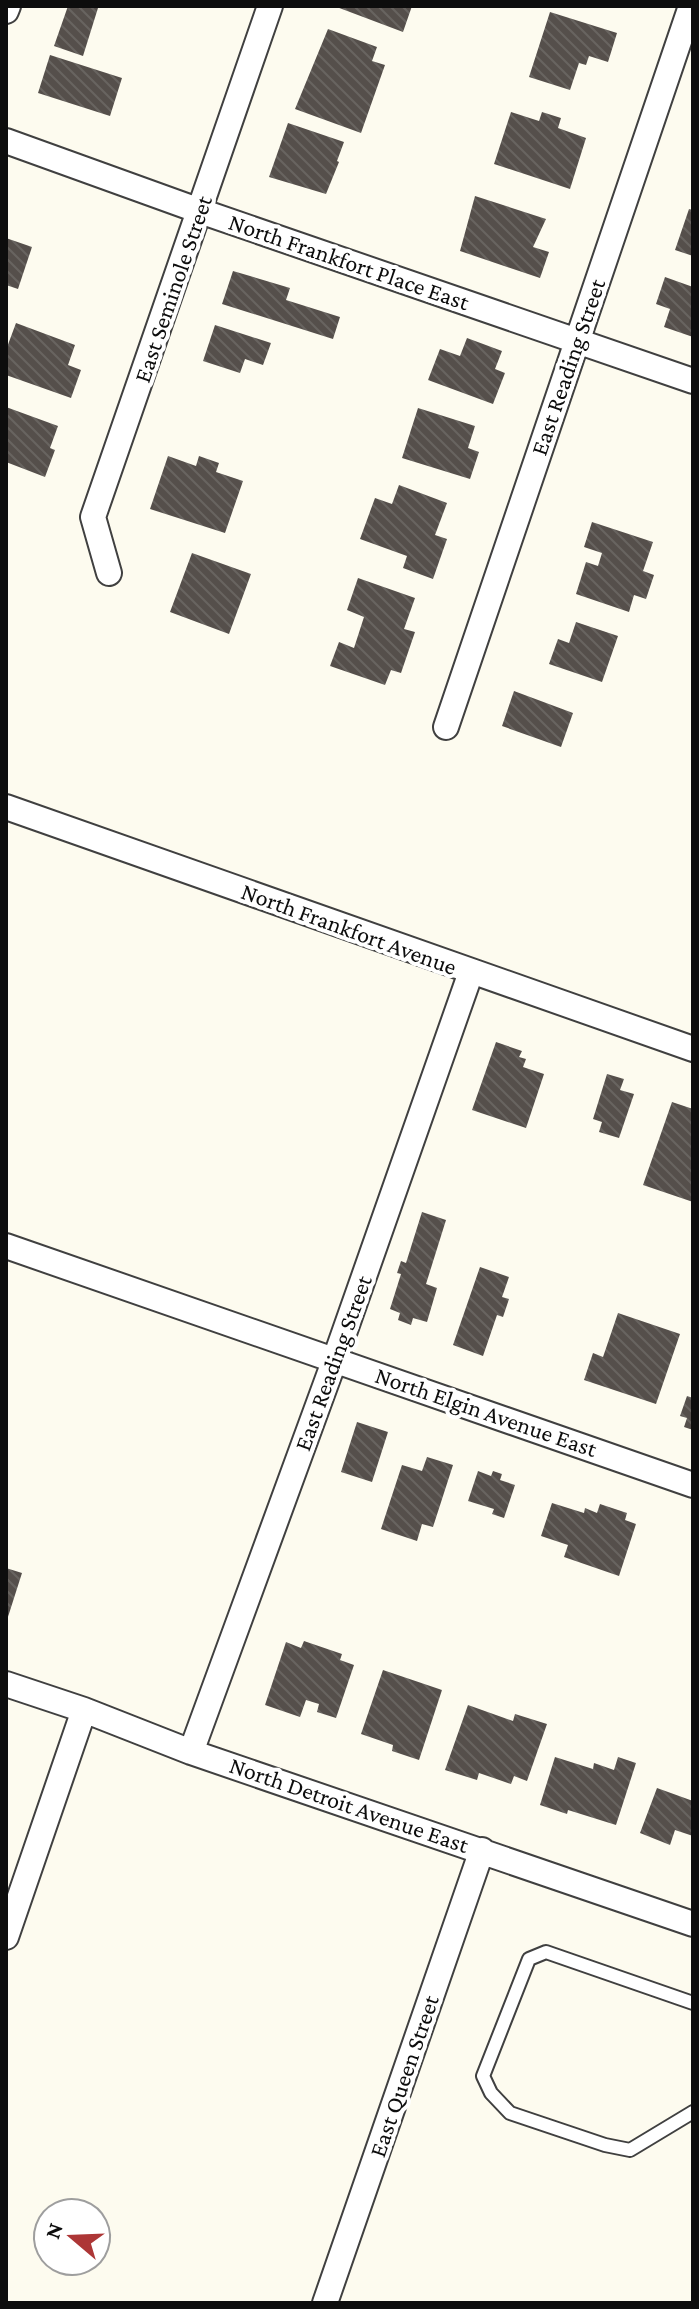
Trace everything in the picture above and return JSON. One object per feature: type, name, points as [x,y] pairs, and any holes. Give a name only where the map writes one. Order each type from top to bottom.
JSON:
[{"type":"street","name":"East Seminole Street","points":[[109,573],[93,517],[270,6]]},
{"type":"street","name":"East Reading Street","points":[[446,727],[691,6]]},
{"type":"street","name":"North Frankfort Place East","points":[[6,141],[693,381]]},
{"type":"street","name":"North Frankfort Avenue","points":[[6,807],[693,1049]]},
{"type":"street","name":"East Reading Street","points":[[191,1752],[335,1359],[471,972]]},
{"type":"street","name":"North Elgin Avenue East","points":[[6,1246],[693,1485]]},
{"type":"street","name":"North Detroit Avenue East","points":[[6,1684],[84,1710],[191,1752],[693,1924]]},
{"type":"street","points":[[6,1937],[11,1906],[84,1710]]},
{"type":"street","name":"East Queen Street","points":[[325,2303],[482,1850]]},
{"type":"lane","points":[[693,2003],[546,1952],[529,1959],[483,2076],[491,2093],[510,2113],[605,2145],[630,2150],[693,2112]]},
{"type":"building","points":[[68,6],[98,8],[83,56],[54,46]]},
{"type":"building","points":[[334,6],[412,6],[403,32]]},
{"type":"building","points":[[550,12],[617,33],[608,62],[589,56],[586,65],[579,63],[570,90],[529,77]]},
{"type":"building","points":[[328,29],[377,47],[372,61],[385,65],[361,133],[295,109]]},
{"type":"building","points":[[50,55],[122,78],[110,116],[38,93]]},
{"type":"building","points":[[511,112],[539,121],[542,112],[561,118],[558,128],[586,138],[570,189],[494,164]]},
{"type":"building","points":[[288,123],[344,142],[326,194],[269,177]]},
{"type":"building","points":[[475,196],[546,219],[533,247],[549,252],[540,278],[460,251]]},
{"type":"building","points":[[689,209],[693,210],[693,256],[675,250]]},
{"type":"building","points":[[6,238],[32,247],[18,289],[6,285]]},
{"type":"building","points":[[233,271],[290,288],[286,300],[340,317],[333,339],[222,304]]},
{"type":"building","points":[[665,277],[693,287],[693,337],[664,327],[670,309],[656,304]]},
{"type":"building","points":[[16,323],[75,345],[68,365],[81,370],[71,398],[6,375],[6,350]]},
{"type":"building","points":[[215,325],[271,343],[263,365],[245,359],[240,373],[203,361]]},
{"type":"building","points":[[467,338],[502,351],[495,369],[505,373],[493,404],[428,380],[440,349],[460,356]]},
{"type":"building","points":[[6,407],[58,426],[50,448],[55,450],[45,477],[6,462]]},
{"type":"building","points":[[418,408],[475,426],[468,448],[479,452],[470,479],[402,458]]},
{"type":"building","points":[[168,456],[196,466],[199,456],[219,463],[216,472],[243,481],[225,533],[150,509]]},
{"type":"building","points":[[399,485],[447,503],[435,535],[447,539],[433,579],[403,568],[407,556],[360,539],[375,498],[392,504]]},
{"type":"building","points":[[592,522],[653,542],[643,571],[654,575],[646,599],[634,595],[629,612],[576,594],[586,562],[598,566],[602,553],[584,547]]},
{"type":"building","points":[[192,553],[251,574],[229,634],[170,612]]},
{"type":"building","points":[[358,578],[415,598],[404,629],[415,632],[401,673],[391,670],[385,685],[330,666],[339,642],[354,648],[364,617],[347,610]]},
{"type":"building","points":[[576,622],[618,636],[602,682],[549,664],[558,639],[569,643]]},
{"type":"building","points":[[514,691],[573,713],[561,747],[502,726]]},
{"type":"building","points":[[496,1042],[522,1051],[519,1057],[526,1059],[523,1067],[544,1074],[526,1128],[472,1110]]},
{"type":"building","points":[[607,1074],[624,1079],[620,1090],[634,1094],[619,1138],[599,1132],[602,1122],[593,1119]]},
{"type":"building","points":[[672,1102],[693,1109],[693,1202],[643,1185]]},
{"type":"building","points":[[422,1212],[446,1220],[426,1284],[437,1288],[427,1322],[413,1318],[411,1325],[398,1320],[400,1313],[390,1309],[401,1274],[397,1273],[401,1261],[406,1263]]},
{"type":"building","points":[[480,1267],[509,1277],[502,1297],[509,1299],[503,1317],[497,1315],[483,1356],[453,1345]]},
{"type":"building","points":[[618,1313],[680,1334],[656,1404],[584,1380],[593,1353],[603,1357]]},
{"type":"building","points":[[687,1396],[693,1398],[693,1430],[684,1427],[687,1418],[680,1416]]},
{"type":"building","points":[[357,1422],[388,1432],[372,1482],[341,1472]]},
{"type":"building","points":[[427,1457],[453,1465],[433,1527],[422,1524],[417,1541],[381,1529],[402,1465],[422,1471]]},
{"type":"building","points":[[478,1471],[491,1476],[493,1471],[502,1474],[500,1480],[515,1485],[504,1518],[492,1514],[494,1509],[468,1501]]},
{"type":"building","points":[[552,1503],[584,1513],[585,1508],[597,1513],[600,1504],[627,1513],[625,1520],[636,1524],[619,1576],[564,1557],[568,1545],[541,1536]]},
{"type":"building","points":[[6,1568],[22,1573],[7,1620],[6,1620]]},
{"type":"building","points":[[304,1641],[342,1654],[340,1660],[354,1665],[336,1718],[317,1712],[319,1704],[306,1700],[300,1717],[265,1705],[286,1642],[301,1648]]},
{"type":"building","points":[[383,1670],[442,1690],[419,1760],[392,1751],[393,1745],[361,1734]]},
{"type":"building","points":[[468,1705],[513,1721],[515,1714],[547,1724],[527,1781],[514,1776],[511,1784],[479,1773],[477,1780],[445,1770]]},
{"type":"building","points":[[555,1757],[593,1769],[594,1763],[614,1770],[618,1757],[636,1763],[616,1825],[540,1805]]},
{"type":"building","points":[[657,1788],[693,1801],[693,1836],[675,1830],[670,1845],[640,1833]]}]
